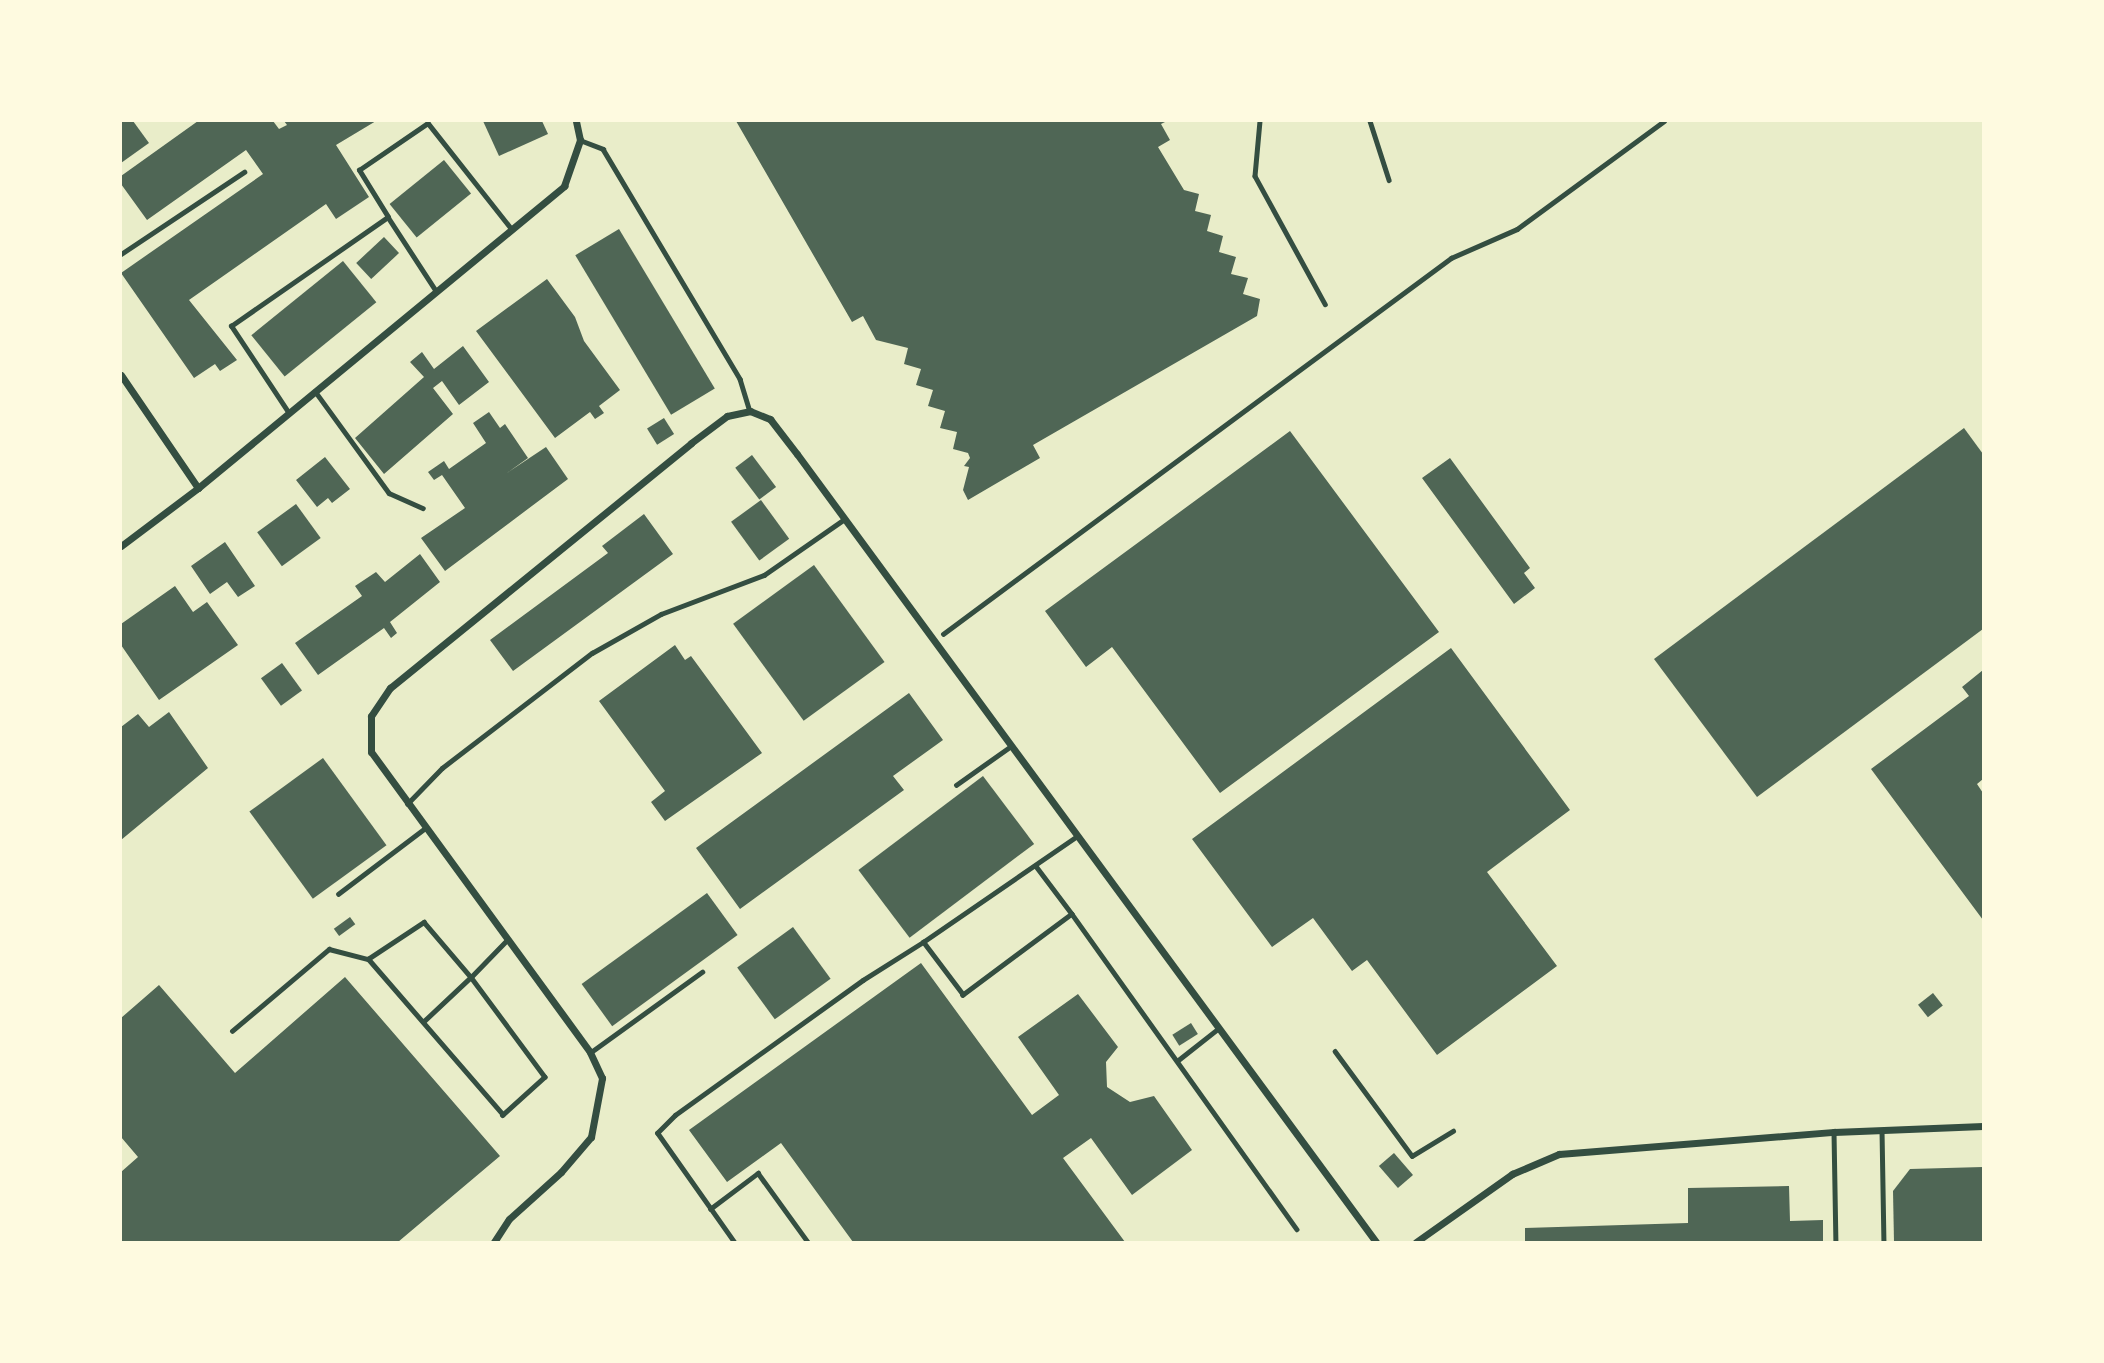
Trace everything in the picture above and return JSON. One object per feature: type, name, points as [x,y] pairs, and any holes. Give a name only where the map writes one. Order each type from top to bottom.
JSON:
[{"type":"street","points":[[121,546],[198,488],[435,289],[564,186],[580,140],[576,121]]},
{"type":"street","points":[[121,374],[198,488]]},
{"type":"street","points":[[494,1242],[509,1219],[561,1172],[591,1137],[602,1090],[590,1052],[424,829],[371,752],[369,725],[377,703],[390,688],[691,443],[727,416],[750,411],[770,419],[1376,1242]]},
{"type":"street","points":[[1416,1242],[1512,1174],[1559,1154],[1834,1132],[1983,1126]]},
{"type":"lane","points":[[1260,121],[1255,176],[1325,304]]},
{"type":"lane","points":[[1370,121],[1389,180]]},
{"type":"lane","points":[[435,289],[359,170],[428,123],[511,228]]},
{"type":"lane","points":[[580,140],[603,149],[740,379],[750,411]]},
{"type":"lane","points":[[121,254],[244,172]]},
{"type":"lane","points":[[288,412],[231,326],[388,217]]},
{"type":"lane","points":[[314,390],[389,493],[423,508]]},
{"type":"lane","points":[[407,805],[442,768],[592,653],[660,614],[764,575],[844,520]]},
{"type":"lane","points":[[956,785],[1011,746]]},
{"type":"lane","points":[[338,894],[424,829]]},
{"type":"lane","points":[[734,1242],[657,1133],[852,988],[923,943],[1077,836]]},
{"type":"lane","points":[[1036,866],[1297,1229]]},
{"type":"lane","points":[[923,943],[963,995],[1072,914]]},
{"type":"lane","points":[[232,1031],[329,949],[368,959],[503,1115],[545,1077],[471,977],[424,922],[368,959]]},
{"type":"lane","points":[[423,1022],[506,941]]},
{"type":"lane","points":[[590,1052],[702,972]]},
{"type":"lane","points":[[1177,1061],[1219,1028]]},
{"type":"lane","points":[[1335,1051],[1412,1156],[1453,1131]]},
{"type":"lane","points":[[1882,1129],[1884,1242]]},
{"type":"lane","points":[[1834,1132],[1836,1242]]},
{"type":"lane","points":[[710,1209],[758,1173],[808,1242]]},
{"type":"path","points":[[934,641],[1451,258],[1517,229],[1664,121]]},
{"type":"building","points":[[121,121],[133,121],[149,143],[121,163]]},
{"type":"building","points":[[198,121],[273,121],[279,129],[287,125],[284,121],[376,121],[336,145],[369,197],[336,219],[326,204],[189,300],[237,360],[220,371],[215,364],[194,378],[121,273],[263,174],[246,150],[147,220],[121,184],[121,176]]},
{"type":"building","points":[[483,121],[542,121],[548,134],[499,156]]},
{"type":"building","points":[[736,121],[1167,121],[1161,124],[1170,140],[1158,147],[1184,190],[1199,194],[1195,211],[1211,215],[1207,231],[1223,236],[1219,252],[1236,257],[1231,274],[1248,278],[1243,294],[1260,299],[1257,316],[1033,445],[1040,458],[968,500],[963,490],[969,467],[964,466],[970,458],[968,453],[953,449],[957,432],[940,428],[945,411],[928,406],[933,390],[916,385],[921,369],[904,364],[908,348],[876,340],[863,316],[852,322]]},
{"type":"building","points":[[444,160],[471,193],[417,237],[390,204]]},
{"type":"building","points":[[619,229],[715,388],[671,415],[575,255]]},
{"type":"building","points":[[384,237],[399,253],[371,279],[356,263]]},
{"type":"building","points":[[343,261],[376,302],[285,376],[251,335]]},
{"type":"building","points":[[547,279],[575,317],[584,341],[620,390],[599,406],[604,413],[595,419],[590,412],[555,438],[476,331]]},
{"type":"building","points":[[463,346],[489,382],[459,405],[442,381],[433,388],[453,414],[384,474],[355,438],[424,377],[410,362],[422,352],[434,369]]},
{"type":"building","points":[[489,412],[500,428],[505,424],[528,458],[507,473],[546,447],[568,479],[445,571],[421,538],[465,508],[442,475],[434,480],[428,472],[444,461],[449,469],[486,443],[473,423]]},
{"type":"building","points":[[664,418],[674,434],[657,445],[647,429]]},
{"type":"building","points":[[1964,428],[1983,454],[1983,629],[1757,797],[1654,659]]},
{"type":"building","points":[[1290,431],[1439,632],[1220,793],[1112,647],[1086,667],[1045,611]]},
{"type":"building","points":[[752,455],[776,487],[759,500],[735,468]]},
{"type":"building","points":[[325,457],[350,489],[332,503],[328,498],[317,507],[296,480]]},
{"type":"building","points":[[1450,458],[1530,568],[1524,573],[1535,588],[1514,604],[1422,478]]},
{"type":"building","points":[[761,500],[789,539],[759,561],[731,522]]},
{"type":"building","points":[[296,504],[321,538],[282,566],[257,532]]},
{"type":"building","points":[[644,514],[673,554],[513,671],[490,640],[608,553],[602,546]]},
{"type":"building","points":[[225,542],[255,586],[238,597],[227,582],[210,594],[191,566]]},
{"type":"building","points":[[420,554],[440,582],[390,622],[397,633],[391,638],[384,628],[318,675],[295,643],[362,596],[355,586],[376,572],[385,582]]},
{"type":"building","points":[[814,565],[885,662],[804,721],[733,624]]},
{"type":"building","points":[[175,586],[193,612],[207,602],[238,645],[159,700],[121,645],[121,624]]},
{"type":"building","points":[[675,645],[685,660],[691,656],[762,753],[665,821],[651,802],[665,791],[599,701]]},
{"type":"building","points":[[1451,648],[1570,810],[1487,872],[1557,966],[1437,1055],[1367,960],[1352,971],[1313,918],[1272,947],[1192,839]]},
{"type":"building","points":[[282,663],[302,691],[281,706],[261,678]]},
{"type":"building","points":[[1983,670],[1983,779],[1977,784],[1983,793],[1983,920],[1871,769],[1969,696],[1962,687]]},
{"type":"building","points":[[909,693],[943,740],[893,776],[904,790],[740,909],[696,848]]},
{"type":"building","points":[[169,712],[208,768],[121,840],[121,727],[138,714],[149,727]]},
{"type":"building","points":[[323,758],[386,845],[313,899],[249,811]]},
{"type":"building","points":[[983,776],[1034,844],[910,938],[858,870]]},
{"type":"building","points":[[707,893],[738,935],[612,1026],[582,984]]},
{"type":"building","points":[[350,917],[355,924],[339,936],[334,929]]},
{"type":"building","points":[[793,927],[831,979],[775,1019],[737,968]]},
{"type":"building","points":[[921,963],[1032,1115],[1059,1095],[1018,1037],[1078,994],[1118,1047],[1106,1062],[1107,1087],[1130,1102],[1154,1096],[1192,1150],[1132,1195],[1091,1138],[1063,1158],[1125,1242],[853,1242],[781,1143],[727,1182],[689,1130]]},
{"type":"building","points":[[345,977],[500,1156],[398,1242],[121,1242],[121,1172],[138,1157],[121,1137],[121,1018],[159,985],[235,1073]]},
{"type":"building","points":[[1933,993],[1943,1006],[1928,1017],[1918,1005]]},
{"type":"building","points":[[1191,1023],[1198,1034],[1179,1046],[1172,1035]]},
{"type":"building","points":[[1394,1153],[1413,1175],[1398,1188],[1379,1166]]},
{"type":"building","points":[[1983,1167],[1983,1242],[1894,1242],[1893,1191],[1910,1169]]},
{"type":"building","points":[[1789,1186],[1790,1221],[1823,1220],[1823,1242],[1525,1242],[1525,1228],[1688,1223],[1688,1188]]}]
